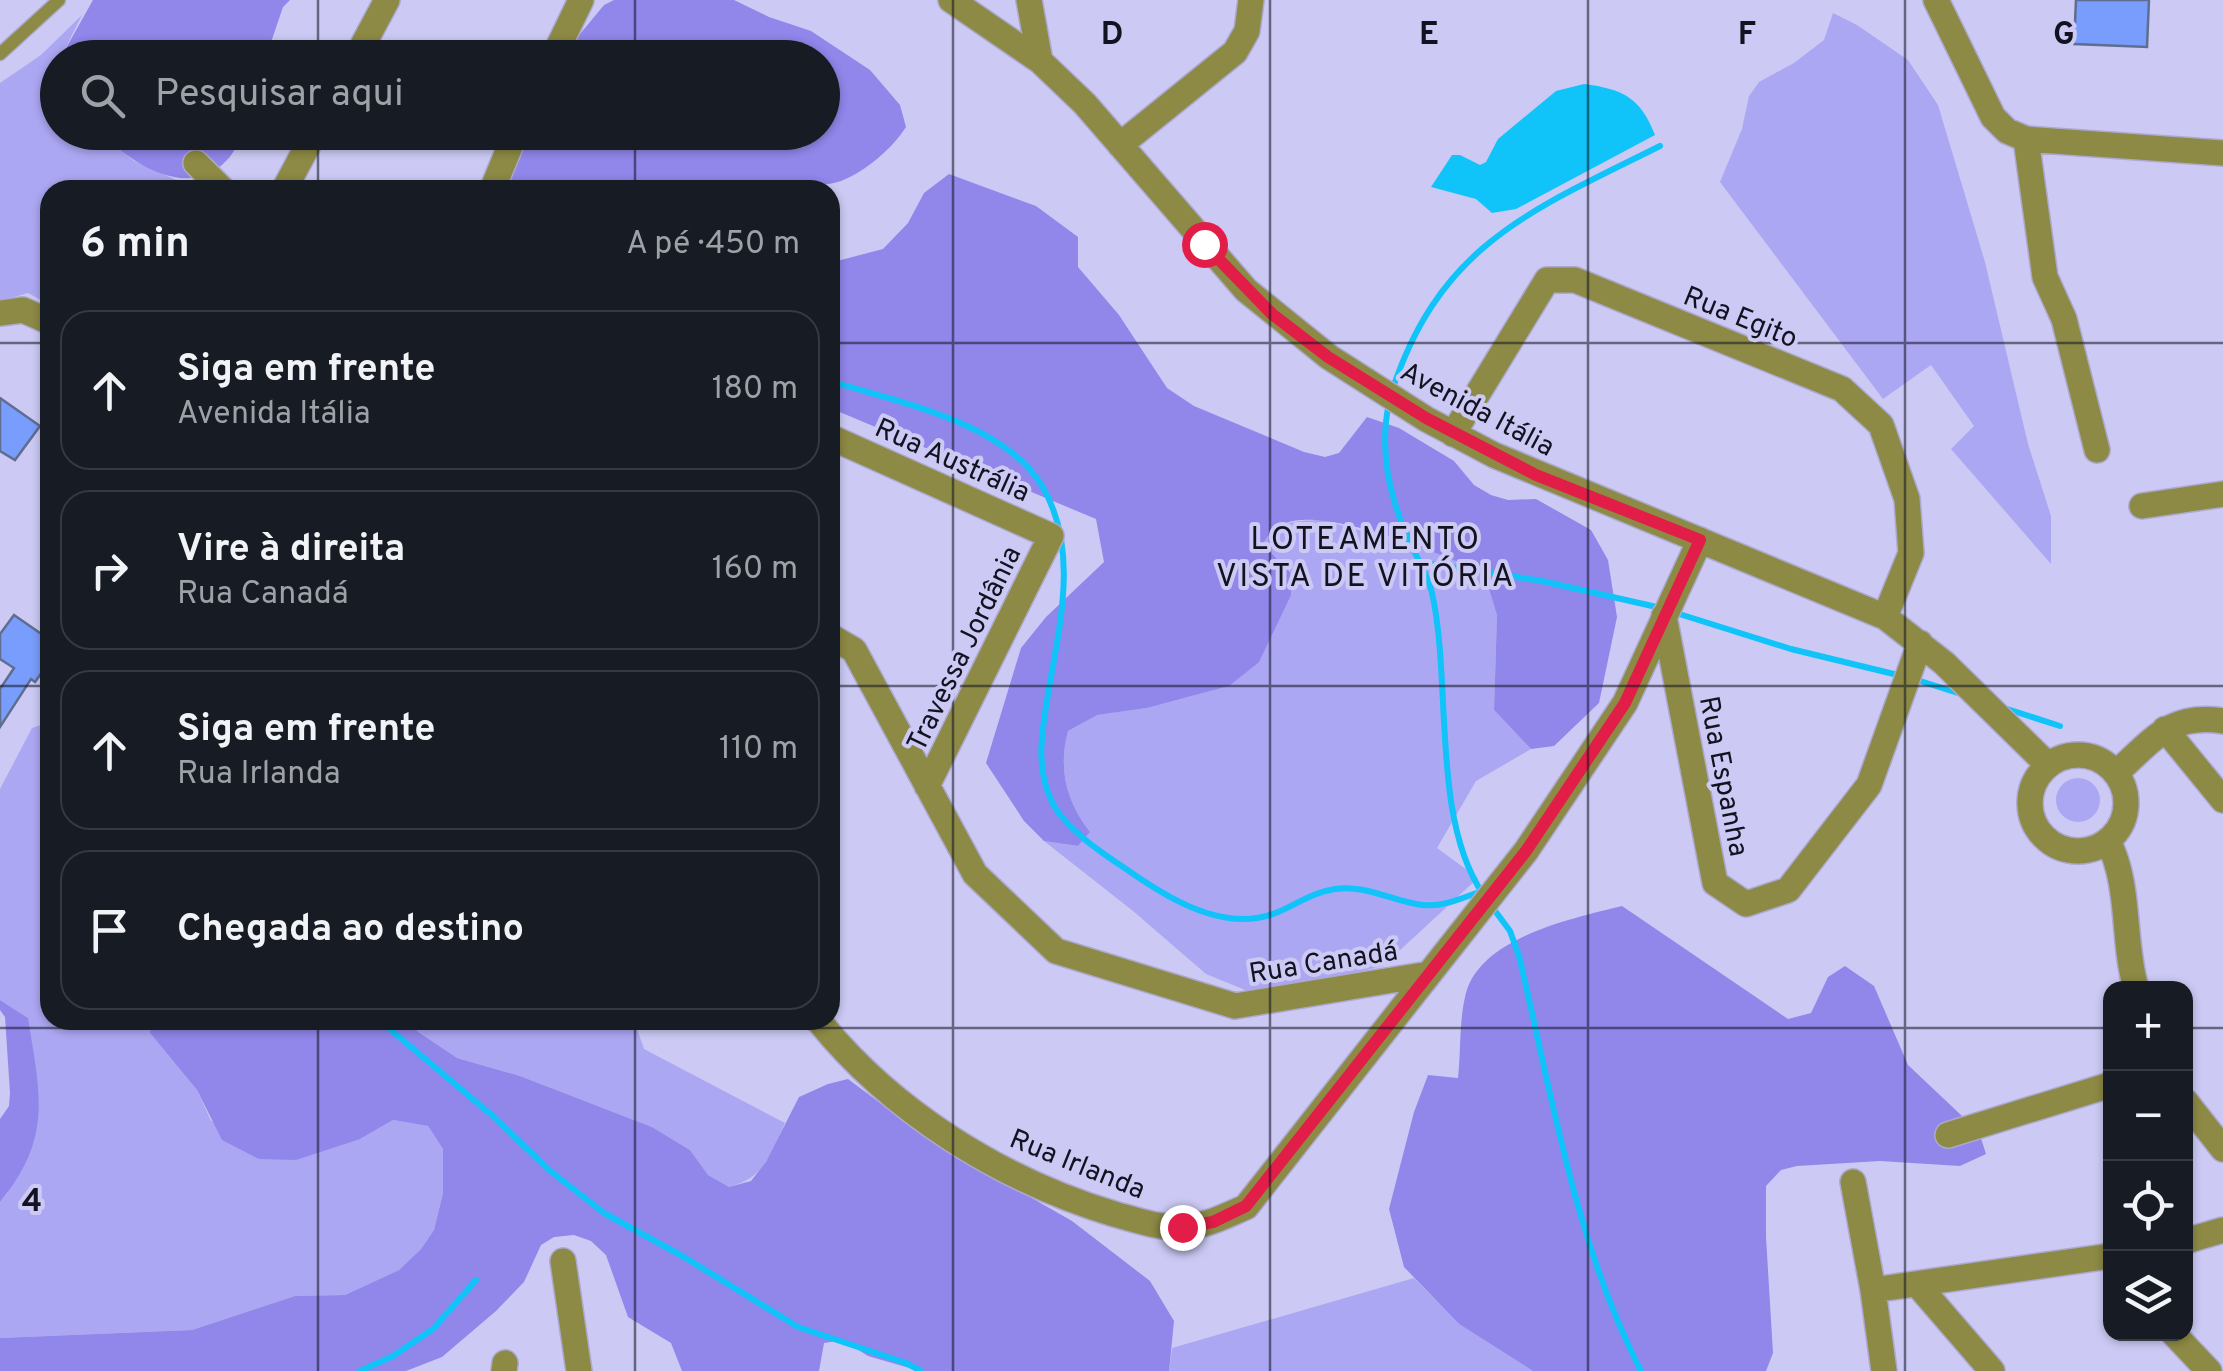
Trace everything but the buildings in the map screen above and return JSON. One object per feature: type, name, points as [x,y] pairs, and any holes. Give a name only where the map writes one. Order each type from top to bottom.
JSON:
[{"type":"street","points":[[366,40],[387,0]]},
{"type":"street","points":[[561,40],[581,0]]},
{"type":"street","name":"Avenida Itália","points":[[952,0],[1040,62],[1085,104],[1204,244],[1272,314],[1328,357],[1453,434],[1536,475],[1886,618],[1920,643],[2048,764]]},
{"type":"street","points":[[1029,0],[1040,62]]},
{"type":"street","points":[[1120,145],[1235,52],[1247,31],[1251,0]]},
{"type":"street","points":[[1936,0],[1994,116],[2008,131],[2026,139],[2223,153]]},
{"type":"street","points":[[2026,139],[2046,277],[2064,319],[2097,450]]},
{"type":"street","points":[[289,180],[305,150]]},
{"type":"street","points":[[496,180],[509,150]]},
{"type":"street","points":[[196,163],[213,180]]},
{"type":"street","name":"Rua Egito","points":[[1453,434],[1546,280],[1575,280],[1842,389],[1882,425],[1907,498],[1911,553],[1886,618]]},
{"type":"street","points":[[0,313],[22,310],[40,318]]},
{"type":"street","name":"Rua Austrália","points":[[840,441],[1051,536]]},
{"type":"street","points":[[2142,506],[2223,494]]},
{"type":"street","name":"Travessa Jordânia","points":[[928,786],[1051,536]]},
{"type":"street","name":"Rua Canadá","points":[[840,642],[854,650],[975,874],[1056,951],[1235,1006],[1429,974],[1526,851],[1625,703],[1700,540]]},
{"type":"street","name":"Rua Espanha","points":[[1664,616],[1714,883],[1746,904],[1788,890],[1869,786],[1920,643]]},
{"type":"street","points":[[2116,773],[2166,729],[2192,718],[2223,720]]},
{"type":"street","points":[[2166,729],[2223,800]]},
{"type":"street","points":[[2071,754],[2084,755],[2096,758],[2116,773],[2126,796],[2126,809],[2123,821],[2108,840],[2097,847],[2072,850],[2060,847],[2040,832],[2030,809],[2030,796],[2048,764],[2071,754]]},
{"type":"street","points":[[2108,840],[2120,865],[2134,981]]},
{"type":"street","name":"Rua Irlanda","points":[[827,1030],[876,1082],[975,1152],[1033,1184],[1097,1209],[1151,1225],[1182,1227],[1213,1222],[1246,1206],[1429,974]]},
{"type":"street","points":[[1948,1135],[2103,1087]]},
{"type":"street","points":[[2193,1111],[2223,1149]]},
{"type":"street","points":[[1853,1182],[1884,1371]]},
{"type":"street","points":[[2193,1239],[2223,1230]]},
{"type":"street","points":[[1873,1290],[2103,1260]]},
{"type":"street","points":[[563,1261],[579,1371]]},
{"type":"street","points":[[1917,1284],[1992,1371]]},
{"type":"street","points":[[2180,1341],[2208,1371]]},
{"type":"lane","points":[[0,54],[59,0]]},
{"type":"shaded area","points":[[93,0],[290,0],[283,7],[272,40],[71,40]]},
{"type":"shaded area","points":[[614,0],[734,0],[825,40],[575,40],[604,5]]},
{"type":"shaded area","points":[[1833,13],[1908,60],[1938,105],[1985,262],[2028,444],[2051,516],[2051,564],[1951,449],[1974,426],[1931,365],[1883,399],[1720,182],[1742,129],[1749,96],[1759,82],[1794,63],[1824,40]]},
{"type":"shaded area","points":[[82,15],[70,40],[56,40]]},
{"type":"shaded area","points":[[840,50],[870,70],[900,105],[906,127],[878,158],[840,181],[509,180],[516,150],[840,150]]},
{"type":"shaded area","points":[[40,56],[40,150],[121,150],[134,161],[176,180],[40,180],[40,300],[28,293],[0,301],[0,83]]},
{"type":"shaded area","points":[[120,150],[234,150],[212,172],[196,177],[161,174]]},
{"type":"shaded area","points":[[949,174],[1036,206],[1078,237],[1078,267],[1119,315],[1167,388],[1194,406],[1325,457],[1339,453],[1367,417],[1399,428],[1454,461],[1474,485],[1491,495],[1508,500],[1536,499],[1591,530],[1608,560],[1617,617],[1599,703],[1554,746],[1531,749],[1494,710],[1497,615],[1484,573],[1415,545],[1356,527],[1305,520],[1286,523],[1272,531],[1263,544],[1290,572],[1291,595],[1259,662],[1229,686],[1147,708],[1097,715],[1068,731],[1066,784],[1090,832],[1078,846],[1044,841],[1024,821],[986,763],[1021,648],[1046,617],[1104,562],[1096,519],[840,412],[840,260],[883,249],[908,223],[924,193]]},
{"type":"shaded area","points":[[1322,520],[1432,550],[1484,573],[1497,615],[1494,710],[1531,749],[1476,781],[1437,848],[1478,878],[1383,966],[1260,996],[1206,974],[1044,841],[1078,846],[1090,832],[1066,784],[1068,731],[1096,715],[1147,708],[1229,686],[1290,571],[1263,544],[1281,526]]},
{"type":"shaded area","points":[[40,725],[40,1030],[150,1030],[197,1090],[211,1121],[360,1139],[393,1120],[428,1126],[443,1149],[443,1193],[434,1230],[399,1270],[345,1295],[295,1296],[192,1330],[0,1338],[0,1202],[8,1192],[28,1018],[0,1000],[0,789],[32,728]]},
{"type":"shaded area","points":[[2078,778],[2094,784],[2100,800],[2094,816],[2078,822],[2062,816],[2056,800],[2062,784]]},
{"type":"shaded area","points":[[1622,906],[1788,1019],[1811,1013],[1828,977],[1845,966],[1874,986],[1908,1065],[1979,1132],[1986,1154],[1960,1166],[1880,1161],[1781,1170],[1766,1186],[1773,1353],[1766,1371],[1533,1371],[1459,1324],[1404,1267],[1389,1209],[1414,1112],[1428,1075],[1458,1078],[1464,1003],[1475,974],[1490,957],[1532,933]]},
{"type":"shaded area","points":[[0,1000],[28,1018],[38,1115],[28,1157],[0,1202],[0,1119],[9,1106],[10,1093],[5,1017]]},
{"type":"shaded area","points":[[150,1030],[417,1030],[457,1058],[520,1076],[652,1127],[690,1150],[708,1175],[729,1187],[751,1181],[766,1162],[799,1097],[848,1079],[927,1138],[1072,1221],[1150,1281],[1174,1321],[1169,1371],[920,1371],[868,1356],[843,1340],[824,1343],[819,1371],[682,1371],[671,1343],[628,1317],[606,1255],[591,1241],[574,1235],[554,1237],[541,1245],[524,1282],[496,1311],[442,1357],[406,1371],[0,1371],[0,1338],[192,1330],[295,1296],[345,1295],[399,1270],[434,1230],[443,1193],[443,1149],[428,1126],[393,1120],[360,1139],[296,1160],[259,1159],[222,1140],[197,1090]]},
{"type":"shaded area","points":[[637,1030],[644,1049],[785,1123],[759,1171],[729,1187],[708,1175],[690,1150],[652,1127],[520,1076],[457,1058],[417,1031]]},
{"type":"shaded area","points":[[1414,1278],[1459,1324],[1533,1371],[1169,1371],[1172,1348]]},
{"type":"water","points":[[1584,84],[1629,98],[1643,112],[1655,135],[1516,209],[1492,213],[1476,199],[1431,187],[1452,155],[1480,165],[1486,162],[1498,139],[1556,91]]},
{"type":"waterway","points":[[1392,391],[1412,341],[1436,300],[1464,266],[1496,237],[1532,213],[1660,146]]},
{"type":"waterway","points":[[840,384],[947,417],[976,430],[1025,464],[1042,486],[1054,511],[1064,564],[1061,619],[1043,727],[1042,766],[1053,804],[1086,840],[1166,895],[1227,918],[1270,915],[1335,889],[1358,889],[1431,905],[1482,891]]},
{"type":"waterway","points":[[1389,403],[1385,438],[1391,488],[1432,593],[1449,789],[1467,863],[1483,894]]},
{"type":"waterway","points":[[1419,562],[1542,581],[1661,608]]},
{"type":"waterway","points":[[1673,612],[1791,649],[1902,676]]},
{"type":"waterway","points":[[1914,679],[1964,695]]},
{"type":"waterway","points":[[2004,708],[2060,726]]},
{"type":"waterway","points":[[1490,904],[1510,931],[1519,956],[1582,1220],[1618,1322],[1641,1371]]},
{"type":"waterway","points":[[391,1030],[494,1117],[549,1170],[604,1213],[798,1327],[921,1371]]},
{"type":"waterway","points":[[360,1371],[393,1356],[433,1329],[476,1280]]},
{"type":"district","name":"LOTEAMENTO VISTA DE VITÓRIA","points":[[1366,556]]},
{"type":"route","points":[[1182,1227],[1213,1222],[1246,1206],[1526,851],[1625,703],[1700,540],[1536,475],[1426,418],[1328,357],[1272,314],[1204,244]]}]
